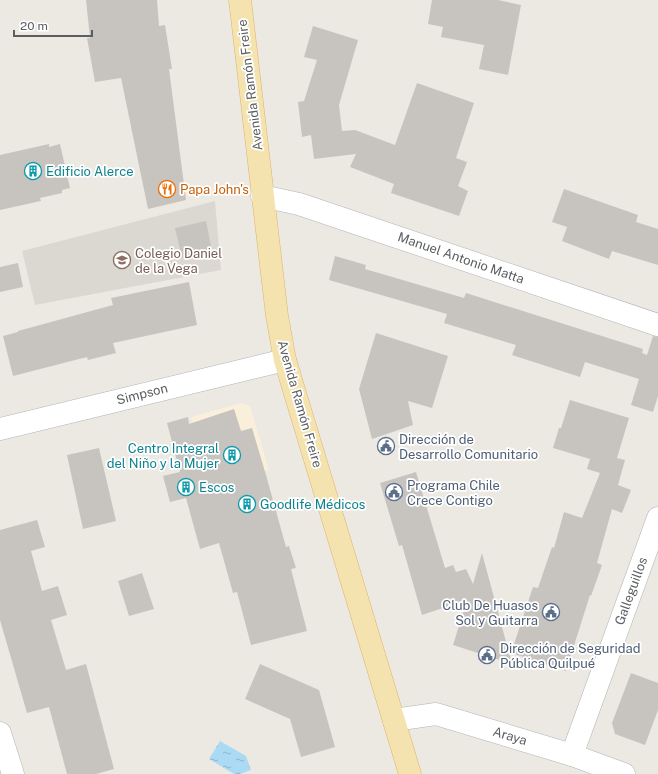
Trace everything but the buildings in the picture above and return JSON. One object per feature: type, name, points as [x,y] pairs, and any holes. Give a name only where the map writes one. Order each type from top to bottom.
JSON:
[{"type":"main road","name":"Avenida Ramón Freire","points":[[240,0],[262,196],[277,316],[285,360],[410,774]]},
{"type":"street","name":"Manuel Antonio Matta","points":[[262,196],[299,204],[658,324]]},
{"type":"street","name":"Simpson","points":[[0,428],[285,360]]},
{"type":"street","name":"Galleguillos","points":[[572,755],[658,518]]},
{"type":"street","name":"Araya","points":[[394,720],[436,714],[572,755],[624,774]]},
{"type":"street","points":[[0,732],[13,774]]},
{"type":"shaded area","name":"Colegio Daniel de la Vega","points":[[215,201],[221,270],[35,305],[22,251]]},
{"type":"shaded area","name":"Centro Integral del Niño y la Mujer","points":[[241,403],[250,406],[269,470],[209,485],[191,417]]},
{"type":"water","points":[[220,741],[246,756],[251,770],[240,774],[234,774],[209,759]]},
{"type":"place","name":"Edificio Alerce","points":[[33,171]]},
{"type":"place","name":"Papa John's","points":[[167,189]]},
{"type":"place","name":"Colegio Daniel de la Vega","points":[[122,260]]},
{"type":"place","name":"Dirección de Desarrollo Comunitario","points":[[386,446]]},
{"type":"place","name":"Centro Integral del Niño y la Mujer","points":[[232,455]]},
{"type":"place","name":"Escos","points":[[186,487]]},
{"type":"place","name":"Programa Chile Crece Contigo","points":[[394,492]]},
{"type":"place","name":"Goodlife Médicos","points":[[247,504]]},
{"type":"place","name":"Club De Huasos Sol y Guitarra","points":[[551,612]]},
{"type":"place","name":"Dirección de Seguridad Pública Quilpué","points":[[487,655]]}]
